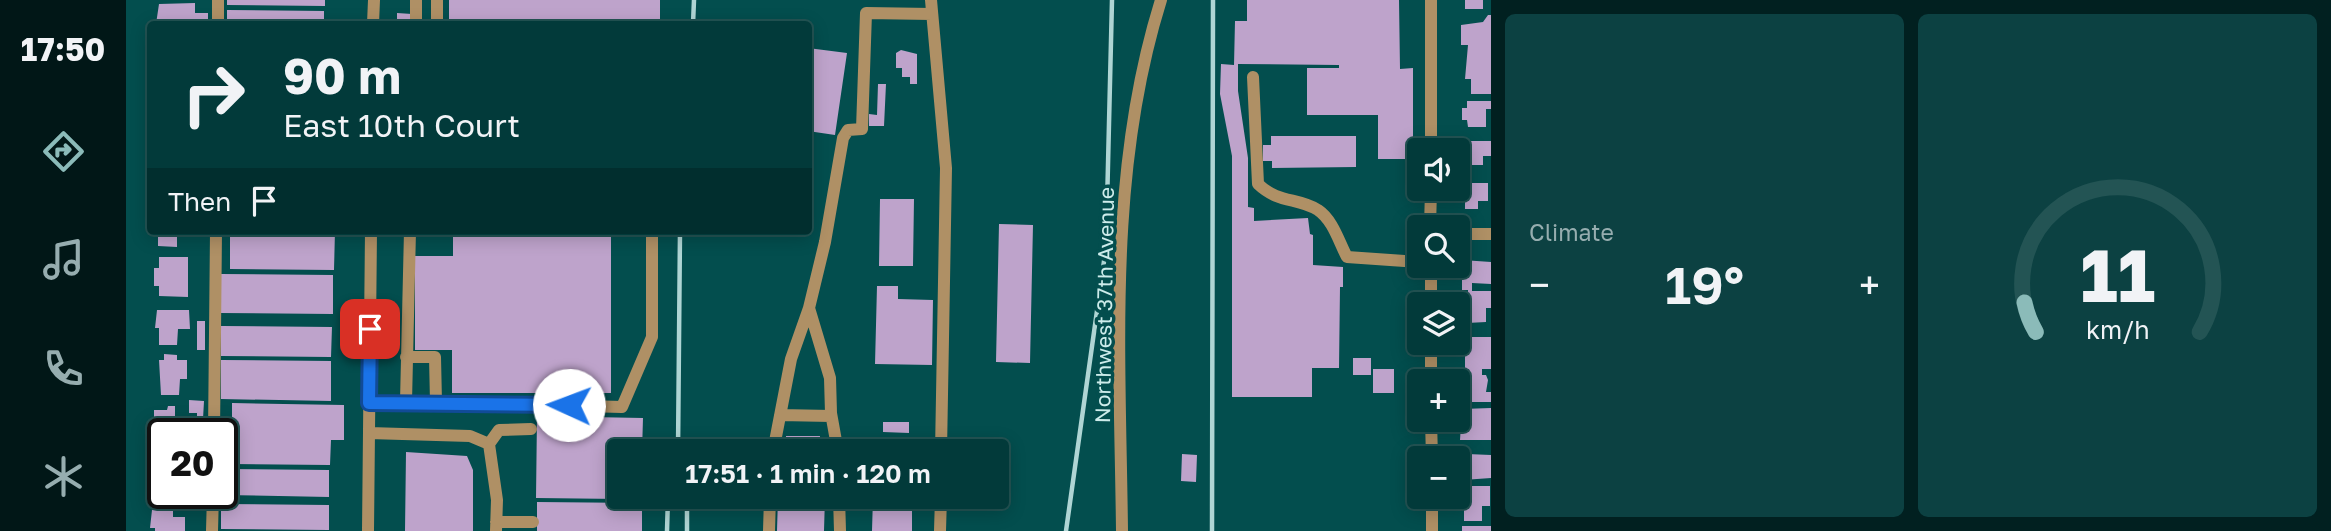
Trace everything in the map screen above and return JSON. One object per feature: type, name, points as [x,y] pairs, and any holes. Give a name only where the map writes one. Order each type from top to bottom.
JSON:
[{"type":"street","points":[[218,0],[218,21]]},
{"type":"street","points":[[373,21],[374,0]]},
{"type":"street","points":[[416,0],[416,21]]},
{"type":"street","points":[[437,0],[437,21]]},
{"type":"street","points":[[931,0],[946,168],[941,439]]},
{"type":"street","name":"Northwest 37th Avenue","points":[[1122,531],[1120,241],[1123,183],[1137,92],[1161,0]]},
{"type":"street","points":[[1431,0],[1431,138]]},
{"type":"street","points":[[775,439],[792,359],[809,308],[827,230],[842,138],[848,130],[862,129],[866,13],[932,14]]},
{"type":"street","points":[[1253,77],[1258,184],[1271,196],[1317,209],[1329,221],[1346,257],[1407,260]]},
{"type":"street","points":[[1470,234],[1491,234]]},
{"type":"street","points":[[214,418],[216,235]]},
{"type":"street","points":[[368,531],[371,235]]},
{"type":"street","points":[[406,402],[410,235]]},
{"type":"street","points":[[369,403],[622,407],[652,337],[652,235]]},
{"type":"street","points":[[809,308],[828,369],[835,439]]},
{"type":"street","points":[[406,357],[435,357],[436,402]]},
{"type":"street","points":[[780,415],[831,416]]},
{"type":"street","points":[[531,429],[499,430],[489,444],[497,500],[496,526],[533,523]]},
{"type":"street","points":[[369,433],[470,436],[489,444]]},
{"type":"street","points":[[212,531],[213,509]]},
{"type":"street","points":[[769,531],[770,509]]},
{"type":"street","points":[[839,509],[840,531]]},
{"type":"street","points":[[940,531],[941,509]]},
{"type":"street","points":[[1432,509],[1432,531]]},
{"type":"building","points":[[227,0],[325,0],[325,6],[227,5]]},
{"type":"building","points":[[449,0],[660,0],[660,21],[449,21]]},
{"type":"building","points":[[1247,0],[1399,0],[1400,69],[1413,68],[1413,138],[1407,138],[1407,159],[1378,159],[1378,115],[1307,115],[1307,68],[1339,68],[1339,65],[1238,64],[1238,91],[1248,158],[1248,207],[1254,208],[1254,221],[1308,218],[1310,234],[1313,235],[1313,265],[1343,267],[1343,287],[1340,287],[1339,368],[1312,368],[1312,397],[1232,397],[1232,156],[1220,94],[1221,64],[1234,65],[1235,21],[1247,21]]},
{"type":"building","points":[[1465,0],[1483,0],[1483,9],[1465,9]]},
{"type":"building","points":[[195,3],[195,13],[208,13],[208,21],[156,21],[159,4]]},
{"type":"building","points":[[227,10],[324,11],[324,21],[227,21]]},
{"type":"building","points":[[397,13],[412,14],[412,21],[397,21]]},
{"type":"building","points":[[1491,15],[1491,94],[1471,94],[1471,79],[1465,79],[1468,45],[1461,45],[1461,25],[1483,22]]},
{"type":"building","points":[[812,49],[847,53],[835,135],[812,132]]},
{"type":"building","points":[[901,50],[917,54],[917,84],[910,84],[910,77],[902,77],[902,68],[896,68],[896,53]]},
{"type":"building","points":[[878,84],[886,84],[884,126],[869,126],[869,114],[877,115]]},
{"type":"building","points":[[1467,101],[1491,101],[1491,109],[1486,109],[1486,127],[1468,127],[1467,120],[1462,120],[1462,108],[1467,108]]},
{"type":"building","points":[[1271,136],[1356,136],[1356,167],[1272,168],[1272,161],[1263,161],[1263,145],[1271,145]]},
{"type":"building","points":[[1470,141],[1491,141],[1491,156],[1483,156],[1483,165],[1470,165]]},
{"type":"building","points":[[1470,183],[1488,183],[1488,201],[1478,201],[1478,209],[1465,209],[1465,201],[1470,201]]},
{"type":"building","points":[[880,199],[914,199],[913,266],[879,266]]},
{"type":"building","points":[[999,224],[1033,225],[1030,363],[996,362]]},
{"type":"building","points":[[158,235],[177,235],[177,247],[158,246]]},
{"type":"building","points":[[230,235],[335,235],[334,270],[230,269]]},
{"type":"building","points":[[453,235],[611,235],[611,393],[452,393],[452,350],[415,350],[415,256],[453,256]]},
{"type":"building","points":[[159,257],[188,257],[188,297],[159,296],[159,286],[154,286],[154,268],[159,268]]},
{"type":"building","points":[[1470,261],[1491,262],[1491,284],[1472,283],[1472,291],[1491,291],[1491,308],[1486,308],[1486,322],[1470,323],[1470,292],[1462,290],[1462,278],[1470,278]]},
{"type":"building","points":[[220,274],[333,275],[333,314],[219,313]]},
{"type":"building","points":[[877,286],[898,286],[898,299],[933,300],[932,365],[875,364]]},
{"type":"building","points":[[157,310],[189,310],[190,329],[178,329],[177,345],[159,345],[159,328],[155,328]]},
{"type":"building","points":[[197,321],[205,321],[205,350],[197,350]]},
{"type":"building","points":[[221,326],[332,327],[331,357],[221,356]]},
{"type":"building","points":[[1470,337],[1491,337],[1491,369],[1482,369],[1482,375],[1486,375],[1488,380],[1486,392],[1491,392],[1491,402],[1470,402],[1470,369],[1465,369],[1465,355],[1470,355]]},
{"type":"building","points":[[164,354],[177,355],[177,360],[187,360],[187,379],[180,379],[179,395],[161,395],[159,360],[164,360]]},
{"type":"building","points":[[1353,358],[1371,358],[1371,375],[1353,375]]},
{"type":"building","points":[[221,360],[331,361],[331,401],[221,399]]},
{"type":"building","points":[[1373,369],[1394,369],[1394,393],[1373,393]]},
{"type":"building","points":[[189,400],[204,401],[203,418],[197,418],[197,413],[189,413]]},
{"type":"building","points":[[232,403],[344,405],[344,440],[331,440],[330,465],[238,464],[238,418],[232,418]]},
{"type":"building","points":[[168,406],[175,406],[175,416],[183,418],[154,418],[154,410],[167,410]]},
{"type":"building","points":[[1491,408],[1491,440],[1460,440],[1461,432],[1470,432],[1470,409]]},
{"type":"building","points":[[537,416],[643,418],[642,439],[607,439],[607,499],[536,498]]},
{"type":"building","points":[[883,422],[909,422],[909,433],[883,432]]},
{"type":"building","points":[[786,436],[820,436],[820,439],[786,439]]},
{"type":"building","points":[[406,452],[467,456],[473,470],[473,531],[405,531]]},
{"type":"building","points":[[1182,454],[1197,455],[1196,482],[1181,481]]},
{"type":"building","points":[[1470,454],[1491,455],[1491,478],[1470,480]]},
{"type":"building","points":[[238,469],[329,470],[329,497],[238,495]]},
{"type":"building","points":[[1470,486],[1490,486],[1490,506],[1482,506],[1482,521],[1464,521],[1464,509],[1470,509]]},
{"type":"building","points":[[537,502],[607,503],[607,509],[642,509],[642,531],[537,531]]},
{"type":"building","points":[[238,504],[329,505],[329,530],[221,529],[221,509],[238,509]]},
{"type":"building","points":[[152,509],[173,509],[173,517],[185,517],[185,531],[155,531],[155,528],[150,528]]},
{"type":"building","points":[[778,509],[825,509],[824,531],[777,531]]},
{"type":"building","points":[[873,509],[912,509],[912,531],[872,531]]},
{"type":"building","points":[[1462,526],[1491,526],[1491,531],[1462,531]]},
{"type":"railway","points":[[693,21],[694,0]]},
{"type":"railway","points":[[1066,531],[1106,247],[1112,0]]},
{"type":"railway","points":[[1212,531],[1213,0]]},
{"type":"railway","points":[[678,439],[680,235]]},
{"type":"railway","points":[[667,531],[668,509]]},
{"type":"railway","points":[[687,509],[687,531]]},
{"type":"route","points":[[370,329],[369,403],[569,405]]}]
